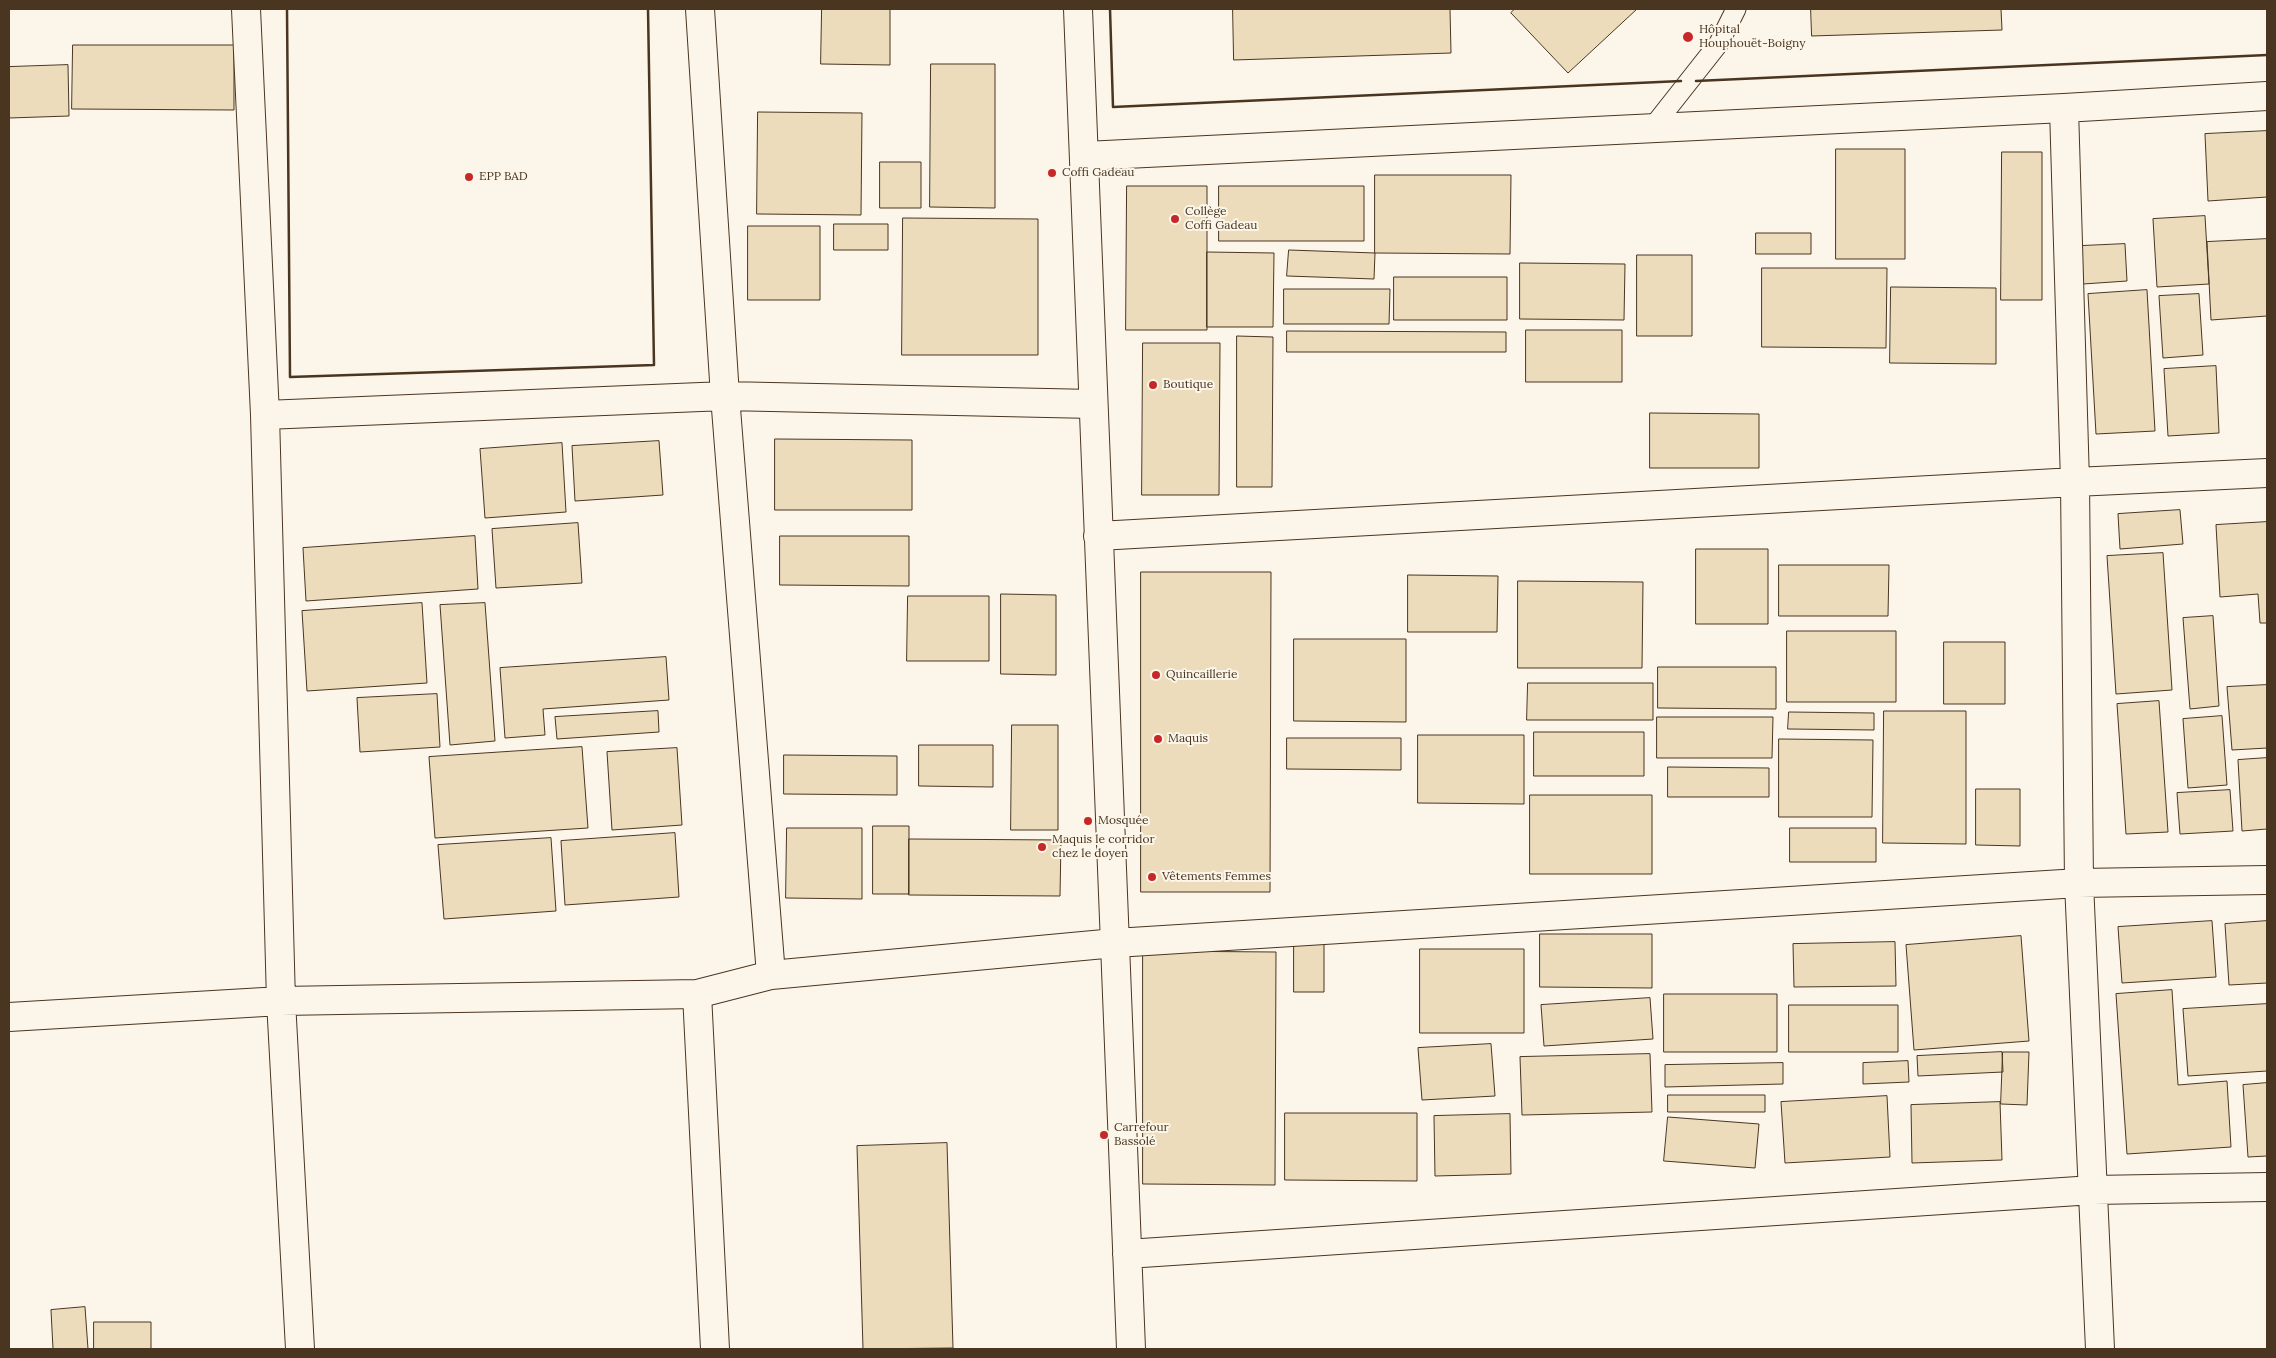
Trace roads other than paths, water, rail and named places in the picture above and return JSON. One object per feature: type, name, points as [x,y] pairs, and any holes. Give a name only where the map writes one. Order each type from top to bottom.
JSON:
[{"type":"street","points":[[246,9],[265,415],[281,1001],[300,1349]]},
{"type":"street","points":[[700,9],[725,396],[771,974]]},
{"type":"street","points":[[1078,9],[1131,1349]]},
{"type":"street","points":[[1085,156],[2064,108],[2267,96]]},
{"type":"street","points":[[2064,108],[2075,482],[2079,883],[2100,1349]]},
{"type":"street","points":[[265,415],[725,396],[1093,404]]},
{"type":"street","points":[[1098,536],[2267,473]]},
{"type":"street","points":[[9,1017],[281,1001],[697,994],[771,974],[1115,943],[2079,883],[2267,880]]},
{"type":"street","points":[[697,994],[715,1349]]},
{"type":"street","points":[[1127,1254],[2093,1190],[2267,1187]]},
{"type":"lane","points":[[1652,128],[1719,43],[1736,9]]},
{"type":"place","name":"Hôpital Houphouët-Boigny","points":[[1688,37]]},
{"type":"place","name":"Coffi Gadeau","points":[[1052,173]]},
{"type":"place","name":"EPP BAD","points":[[469,177]]},
{"type":"place","name":"Collège Coffi Gadeau","points":[[1175,219]]},
{"type":"place","name":"Boutique","points":[[1153,385]]},
{"type":"place","name":"Quincaillerie","points":[[1156,675]]},
{"type":"place","name":"Maquis","points":[[1158,739]]},
{"type":"place","name":"Mosquée","points":[[1088,821]]},
{"type":"place","name":"Maquis le corridor chez le doyen","points":[[1042,847]]},
{"type":"place","name":"Vêtements Femmes","points":[[1152,877]]},
{"type":"place","name":"Carrefour Bassolé","points":[[1104,1135]]}]
